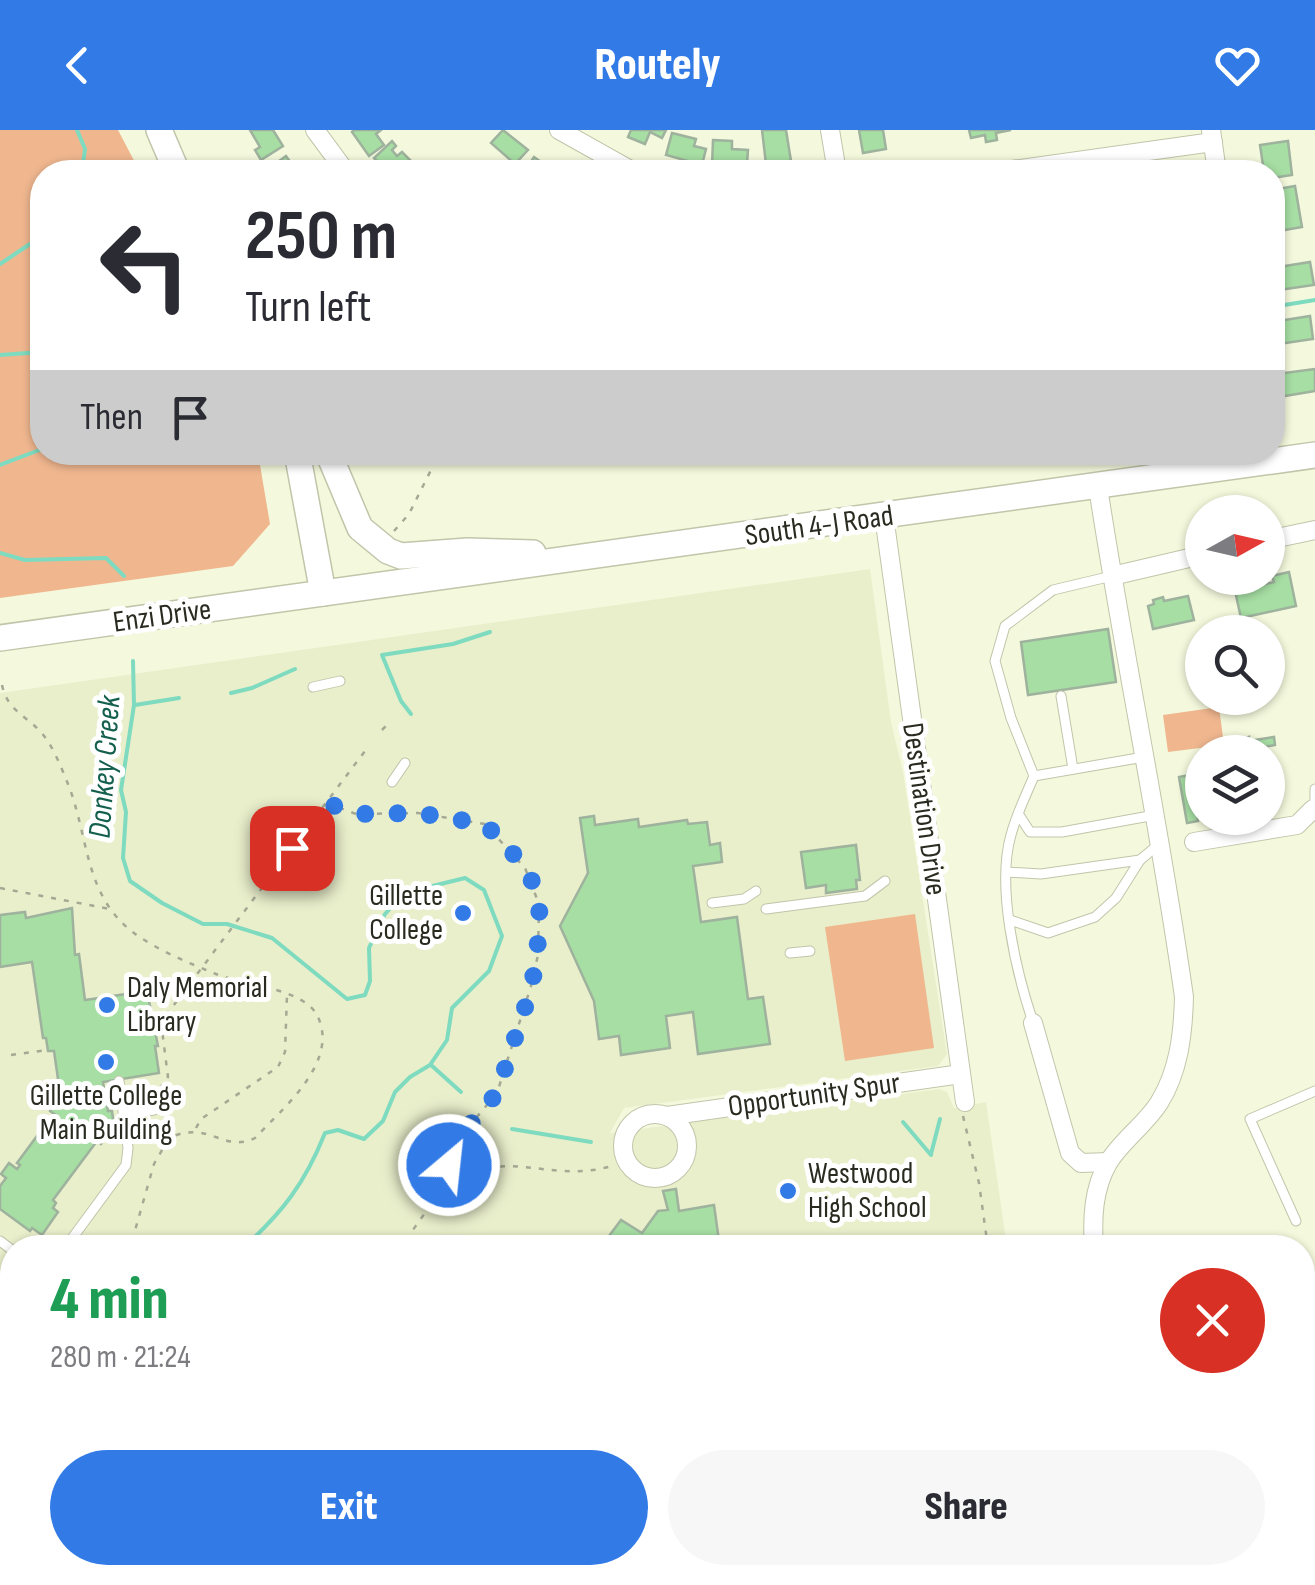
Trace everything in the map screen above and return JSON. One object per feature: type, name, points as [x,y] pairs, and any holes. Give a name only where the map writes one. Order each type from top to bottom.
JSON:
[{"type":"main road","points":[[159,130],[172,160]]},
{"type":"main road","name":"South 4-J Road","points":[[1285,457],[1315,456]]},
{"type":"main road","points":[[300,465],[323,593]]},
{"type":"main road","points":[[333,465],[360,528],[388,551],[401,556],[467,550],[598,556]]},
{"type":"main road","name":"South 4-J Road","points":[[323,593],[1098,487],[1219,465]]},
{"type":"main road","name":"Enzi Drive","points":[[0,638],[323,593]]},
{"type":"street","points":[[315,130],[337,160]]},
{"type":"street","points":[[559,130],[613,160]]},
{"type":"street","points":[[830,130],[834,160]]},
{"type":"street","points":[[1069,160],[1212,136]]},
{"type":"street","points":[[1094,1235],[1095,1196],[1108,1162],[1159,1103],[1176,1068],[1184,1031],[1184,997],[1156,814],[1098,487]]},
{"type":"street","name":"Destination Drive","points":[[884,516],[964,1102]]},
{"type":"street","points":[[1285,536],[1315,530]]},
{"type":"street","points":[[1112,576],[1185,559]]},
{"type":"street","points":[[1194,842],[1297,825],[1314,810]]},
{"type":"street","points":[[1033,1023],[1070,1153],[1081,1163],[1108,1162]]},
{"type":"street","name":"Opportunity Spur","points":[[667,1116],[961,1074]]},
{"type":"lane","points":[[1033,1023],[1023,994],[1006,872],[1010,838],[1034,776],[1011,718],[995,661],[1005,626],[1054,590],[1112,576]]},
{"type":"lane","points":[[313,687],[340,681]]},
{"type":"lane","points":[[1061,696],[1073,769]]},
{"type":"lane","points":[[1034,776],[1146,756]]},
{"type":"lane","points":[[392,782],[405,764]]},
{"type":"lane","points":[[1314,810],[1315,789]]},
{"type":"lane","points":[[1018,815],[1030,832],[1062,832],[1156,814]]},
{"type":"lane","points":[[1010,920],[1048,933],[1094,917],[1116,898],[1140,860],[1160,844]]},
{"type":"lane","points":[[1006,872],[1041,874],[1140,860]]},
{"type":"lane","points":[[766,910],[865,896],[885,881]]},
{"type":"lane","points":[[712,903],[744,899],[756,891]]},
{"type":"lane","points":[[790,954],[810,951]]},
{"type":"lane","points":[[75,1235],[126,1165],[128,1148],[119,1082]]},
{"type":"lane","points":[[1296,1221],[1250,1119],[1315,1091]]},
{"type":"lane","points":[[124,1115],[154,1110]]},
{"type":"path","points":[[386,540],[409,514],[434,465]]},
{"type":"path","points":[[2,685],[5,701],[41,732],[56,757],[68,785],[100,898],[110,909],[141,937],[202,968],[287,994],[307,1003],[317,1014],[322,1045],[317,1065],[255,1138],[233,1143],[195,1130],[169,1138],[160,1149],[134,1235]]},
{"type":"path","points":[[382,730],[391,721]]},
{"type":"path","points":[[154,1110],[152,1099],[168,1077],[161,1022],[365,751]]},
{"type":"path","points":[[327,803],[356,814],[418,813],[485,824],[525,868],[539,904],[538,955],[532,986],[497,1093],[460,1137],[440,1192],[409,1235]]},
{"type":"path","points":[[0,888],[110,909]]},
{"type":"path","points":[[195,1130],[201,1119],[278,1067],[285,1052],[287,994]]},
{"type":"path","points":[[162,1033],[202,1027]]},
{"type":"path","points":[[11,1055],[48,1050]]},
{"type":"path","points":[[964,1102],[962,1109],[986,1235]]},
{"type":"path","points":[[440,1192],[474,1169],[494,1166],[580,1174],[615,1165]]},
{"type":"shaded area","points":[[0,130],[118,130],[134,160],[30,160],[30,465],[260,465],[270,524],[233,566],[0,598]]},
{"type":"shaded area","name":"Gillette College","points":[[870,569],[891,722],[903,772],[947,1054],[938,1066],[624,1108],[610,1133],[939,1089],[947,1092],[954,1108],[986,1102],[1005,1235],[0,1235],[0,693]]},
{"type":"shaded area","points":[[1185,712],[1185,715],[1220,715],[1223,735],[1185,735],[1185,750],[1168,752],[1163,715]]},
{"type":"shaded area","points":[[915,914],[934,1048],[845,1061],[825,927]]},
{"type":"building","points":[[250,130],[273,130],[283,146],[261,160],[255,150],[260,147]]},
{"type":"building","points":[[354,130],[381,130],[376,134],[384,145],[369,156]]},
{"type":"building","points":[[503,130],[528,150],[519,160],[510,160],[491,143]]},
{"type":"building","points":[[631,130],[666,130],[662,138],[650,132],[645,144],[628,137]]},
{"type":"building","points":[[762,130],[786,130],[791,160],[766,160]]},
{"type":"building","points":[[859,130],[883,130],[886,149],[863,153]]},
{"type":"building","points":[[969,130],[1011,130],[996,133],[997,140],[986,142],[985,135],[971,138]]},
{"type":"building","points":[[672,133],[696,139],[694,146],[706,149],[703,160],[666,155]]},
{"type":"building","points":[[713,140],[732,141],[732,149],[748,150],[747,160],[712,160]]},
{"type":"building","points":[[392,141],[397,156],[402,152],[410,160],[376,160]]},
{"type":"building","points":[[1288,141],[1292,175],[1285,176],[1285,160],[1262,160],[1260,145]]},
{"type":"building","points":[[1295,186],[1302,227],[1285,230],[1285,188]]},
{"type":"building","points":[[1310,262],[1314,285],[1285,289],[1285,266]]},
{"type":"building","points":[[1310,316],[1313,339],[1285,343],[1285,320]]},
{"type":"building","points":[[1315,369],[1315,391],[1285,396],[1285,373]]},
{"type":"building","points":[[1289,572],[1296,606],[1240,615],[1236,595],[1285,595],[1285,573]]},
{"type":"building","points":[[1188,596],[1193,615],[1185,615],[1185,622],[1153,629],[1148,606],[1154,604],[1153,600],[1163,597],[1164,601]]},
{"type":"building","points":[[1108,629],[1116,682],[1028,695],[1021,642]]},
{"type":"building","points":[[1185,776],[1185,812],[1179,777]]},
{"type":"building","points":[[594,816],[595,825],[638,819],[639,827],[687,820],[688,824],[707,822],[710,845],[720,843],[722,862],[693,866],[701,922],[737,917],[748,999],[763,997],[770,1044],[698,1054],[693,1012],[666,1016],[670,1048],[621,1055],[619,1036],[599,1039],[594,1001],[560,926],[588,873],[580,818]]},
{"type":"building","points":[[856,845],[860,880],[856,880],[857,889],[826,893],[826,885],[806,888],[801,852]]},
{"type":"building","name":"Gillette College Main Building","points":[[72,908],[75,955],[79,954],[85,1000],[147,991],[159,1073],[103,1082],[114,1126],[101,1144],[97,1141],[53,1200],[53,1208],[58,1212],[42,1235],[0,1209],[0,1186],[6,1178],[1,1174],[9,1163],[17,1169],[17,1163],[37,1136],[40,1138],[57,1116],[50,1111],[55,1094],[60,1093],[54,1051],[48,1051],[43,1038],[32,962],[0,967],[0,915],[25,912],[26,918]]},
{"type":"building","points":[[676,1189],[679,1211],[714,1205],[718,1235],[610,1235],[621,1220],[642,1233],[658,1211],[668,1210],[663,1191]]},
{"type":"waterway","name":"Donkey Creek","points":[[77,130],[85,149],[84,160]]},
{"type":"waterway","name":"Donkey Creek","points":[[0,264],[30,244]]},
{"type":"waterway","points":[[1285,305],[1315,300]]},
{"type":"waterway","name":"Donkey Creek","points":[[0,355],[30,353]]},
{"type":"waterway","name":"Donkey Creek","points":[[0,465],[30,454]]},
{"type":"waterway","name":"Donkey Creek","points":[[0,553],[25,560],[106,558],[124,576]]},
{"type":"waterway","points":[[411,714],[401,701],[382,655],[453,644],[490,632]]},
{"type":"waterway","name":"Donkey Creek","points":[[133,661],[134,705],[121,790],[126,812],[123,858],[130,881],[203,924],[227,924],[272,938],[347,999],[365,995],[370,981],[369,948],[385,914],[404,893],[465,878],[484,890],[502,936],[489,971],[452,1008],[447,1040],[430,1065],[395,1092],[383,1121],[364,1139],[338,1130],[325,1133],[292,1196],[256,1235]]},
{"type":"waterway","points":[[231,693],[295,669]]},
{"type":"waterway","points":[[135,705],[179,698]]},
{"type":"waterway","points":[[431,1065],[461,1092]]},
{"type":"waterway","points":[[931,1154],[940,1119]]},
{"type":"waterway","points":[[903,1122],[931,1155]]},
{"type":"waterway","points":[[512,1129],[591,1142]]},
{"type":"place","name":"Gillette College","points":[[463,913]]},
{"type":"place","name":"Daly Memorial Library","points":[[107,1005]]},
{"type":"place","name":"Gillette College Main Building","points":[[106,1062]]},
{"type":"place","name":"Westwood High School","points":[[788,1191]]},
{"type":"route","points":[[292,848],[327,803],[356,814],[418,813],[485,824],[512,852],[534,884],[540,927],[532,986],[497,1093],[460,1137],[449,1165]]}]
